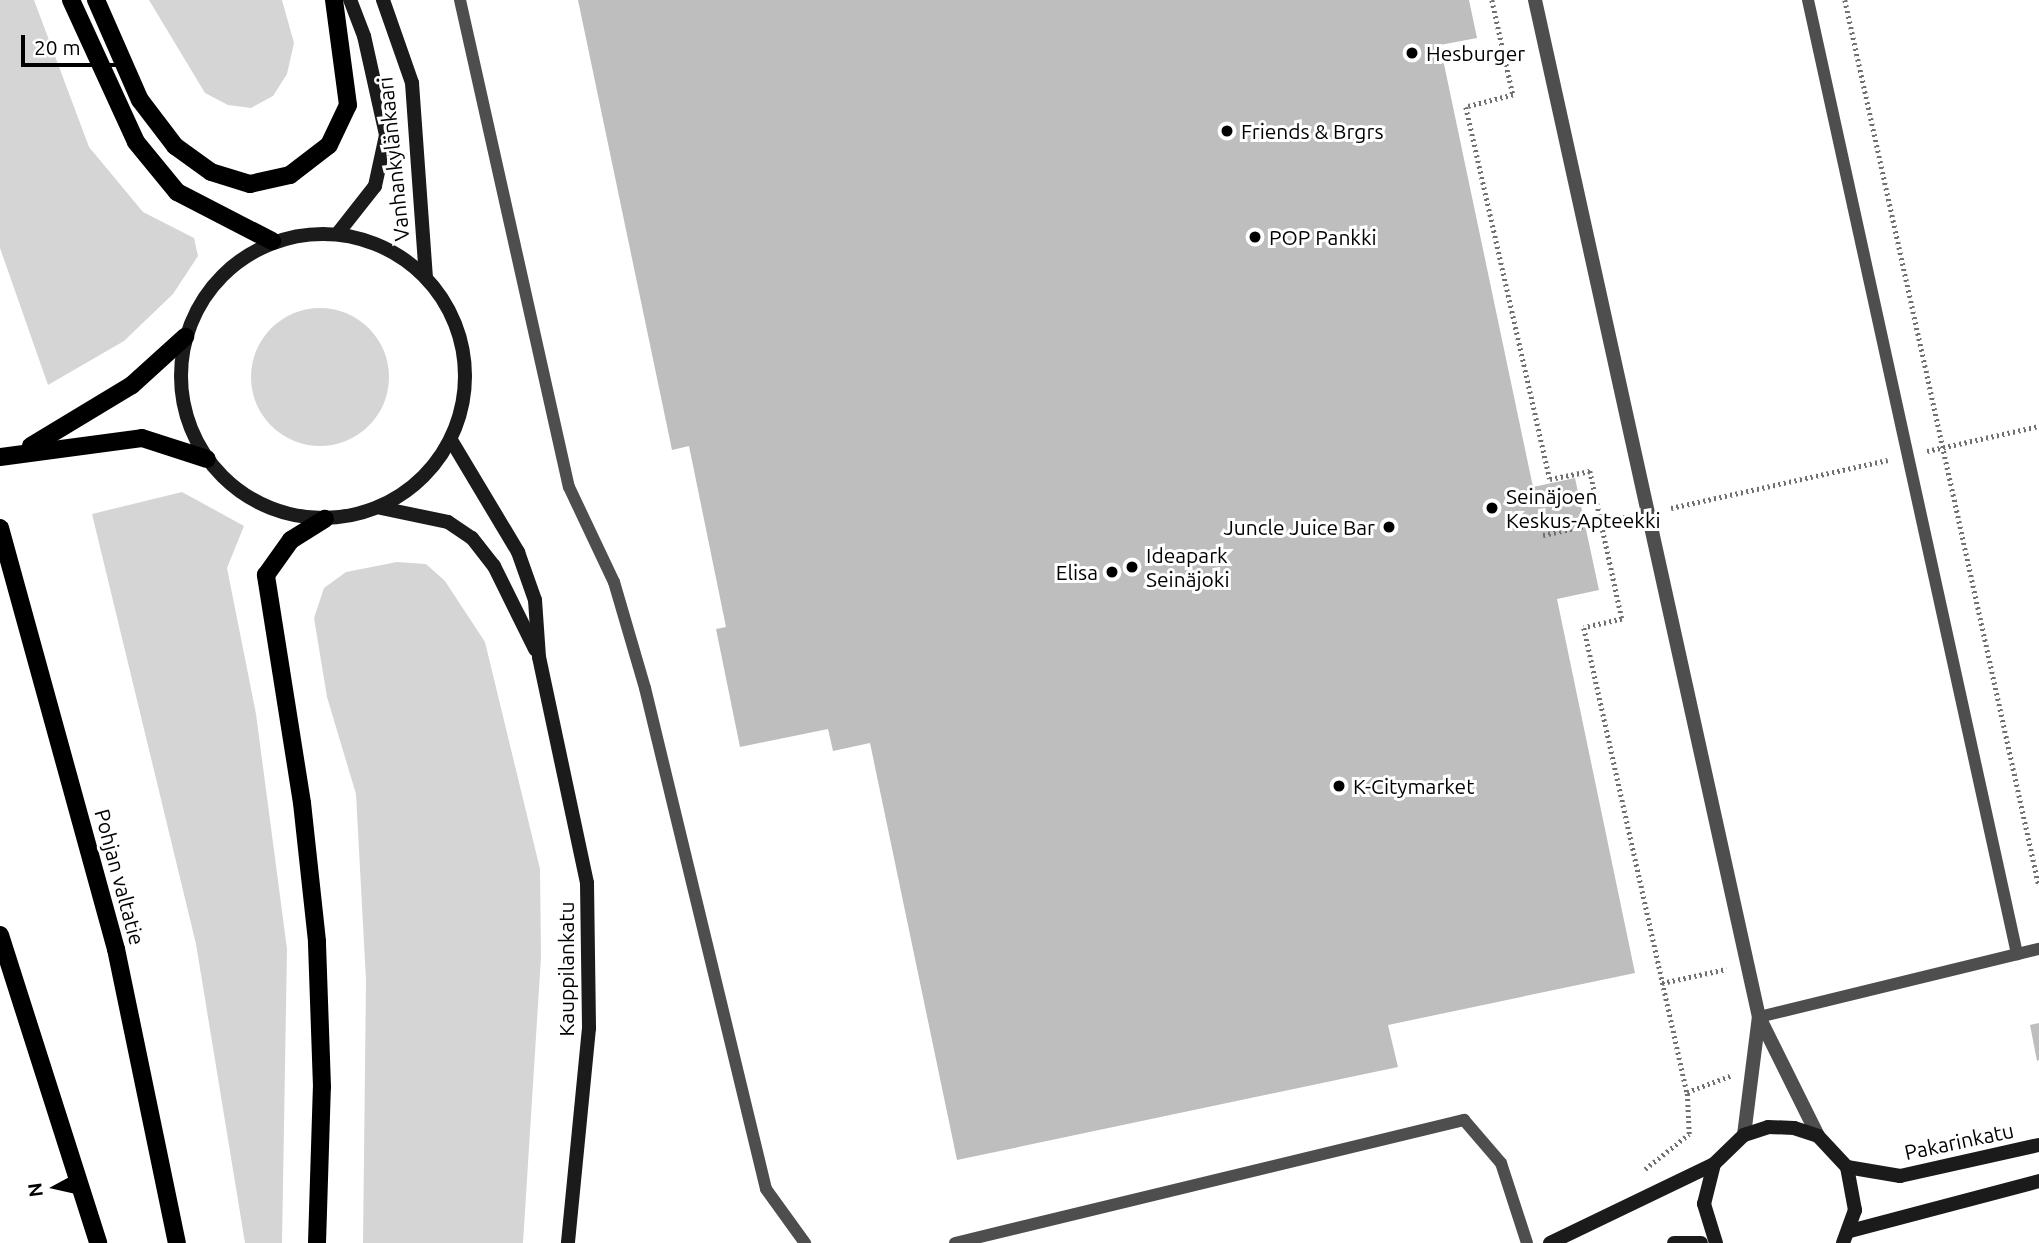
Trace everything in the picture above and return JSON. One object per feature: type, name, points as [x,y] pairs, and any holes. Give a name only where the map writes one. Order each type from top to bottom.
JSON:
[{"type":"main road","points":[[71,0],[136,142],[177,192],[272,242]]},
{"type":"main road","points":[[96,0],[140,100],[175,146],[211,172],[250,184],[290,175],[319,152],[348,105],[334,0]]},
{"type":"main road","points":[[26,450],[132,385],[185,337]]},
{"type":"main road","points":[[0,457],[26,450],[142,438],[207,459]]},
{"type":"main road","points":[[317,1243],[323,1087],[317,941],[302,803],[266,575],[290,540],[326,519]]},
{"type":"main road","name":"Pohjan valtatie","points":[[0,527],[116,949],[177,1243]]},
{"type":"main road","points":[[0,935],[98,1243]]},
{"type":"street","name":"Vanhankylänkaari","points":[[338,233],[375,186],[386,135],[364,36],[350,0]]},
{"type":"street","name":"Vanhankylänkaari","points":[[383,0],[412,83],[426,276]]},
{"type":"street","points":[[1535,0],[1759,1017],[1818,1136],[1847,1167],[1855,1199],[1847,1237],[2039,1181]]},
{"type":"street","points":[[338,233],[386,247],[426,276],[457,326],[466,383],[451,440],[424,477],[381,508],[326,519],[258,504],[207,459],[187,421],[180,379],[185,337],[218,279],[272,242],[338,233]]},
{"type":"street","name":"Kauppilankatu","points":[[451,440],[518,552],[535,600],[539,656],[575,818],[592,955],[568,1243]]},
{"type":"street","name":"Kauppilankatu","points":[[381,508],[448,522],[472,538],[494,566],[539,656]]},
{"type":"street","points":[[1744,1135],[1759,1017]]},
{"type":"street","points":[[1550,1243],[1714,1164],[1744,1135],[1794,1128],[1818,1136]]},
{"type":"street","name":"Pakarinkatu","points":[[1847,1167],[1900,1176],[2039,1145]]},
{"type":"street","points":[[1714,1164],[1704,1205],[1716,1243]]},
{"type":"street","points":[[1674,1243],[1701,1243]]},
{"type":"lane","points":[[460,0],[569,487],[614,582],[645,688],[766,1189],[805,1243]]},
{"type":"lane","points":[[1808,0],[2017,954]]},
{"type":"lane","points":[[1759,1017],[2039,949]]},
{"type":"lane","points":[[955,1243],[1464,1120],[1502,1163],[1527,1243]]},
{"type":"path","points":[[1492,0],[1513,95],[1466,107],[1550,479],[1590,471],[1622,619],[1584,628],[1687,1092]]},
{"type":"path","points":[[1845,0],[2039,886]]},
{"type":"path","points":[[1543,535],[2039,426]]},
{"type":"path","points":[[1661,983],[1747,964]]},
{"type":"shaded area","points":[[0,0],[34,0],[89,147],[143,212],[194,238],[198,256],[173,294],[124,341],[48,385],[0,248]]},
{"type":"shaded area","points":[[149,0],[282,0],[294,43],[287,74],[273,96],[251,108],[228,105],[205,93]]},
{"type":"shaded area","points":[[320,308],[346,314],[368,329],[383,351],[389,377],[383,403],[368,425],[346,440],[320,446],[294,440],[272,425],[257,403],[251,377],[257,351],[272,329],[294,314]]},
{"type":"shaded area","points":[[182,492],[244,526],[227,568],[256,714],[287,949],[282,1243],[245,1243],[196,944],[92,514]]},
{"type":"shaded area","points":[[397,562],[426,564],[445,581],[485,642],[540,869],[541,957],[523,1243],[363,1243],[366,980],[356,794],[327,697],[314,618],[324,588],[346,572]]},
{"type":"building","name":"Ideapark Seinäjoki","points":[[578,0],[1469,0],[1477,38],[1440,45],[1533,487],[1575,478],[1599,590],[1557,599],[1635,973],[1388,1025],[1398,1067],[957,1160],[870,743],[833,751],[828,729],[740,747],[716,629],[726,627],[689,446],[672,450]]},
{"type":"building","points":[[2039,1023],[2039,1060],[2037,1061],[2030,1025]]},
{"type":"place","name":"Hesburger","points":[[1412,53]]},
{"type":"place","name":"Friends & Brgrs","points":[[1227,131]]},
{"type":"place","name":"POP Pankki","points":[[1255,237]]},
{"type":"place","name":"Seinäjoen Keskus-Apteekki","points":[[1492,508]]},
{"type":"place","name":"Juncle Juice Bar","points":[[1389,527]]},
{"type":"place","name":"Ideapark Seinäjoki","points":[[1132,567]]},
{"type":"place","name":"Elisa","points":[[1112,572]]},
{"type":"place","name":"K-Citymarket","points":[[1339,786]]}]
